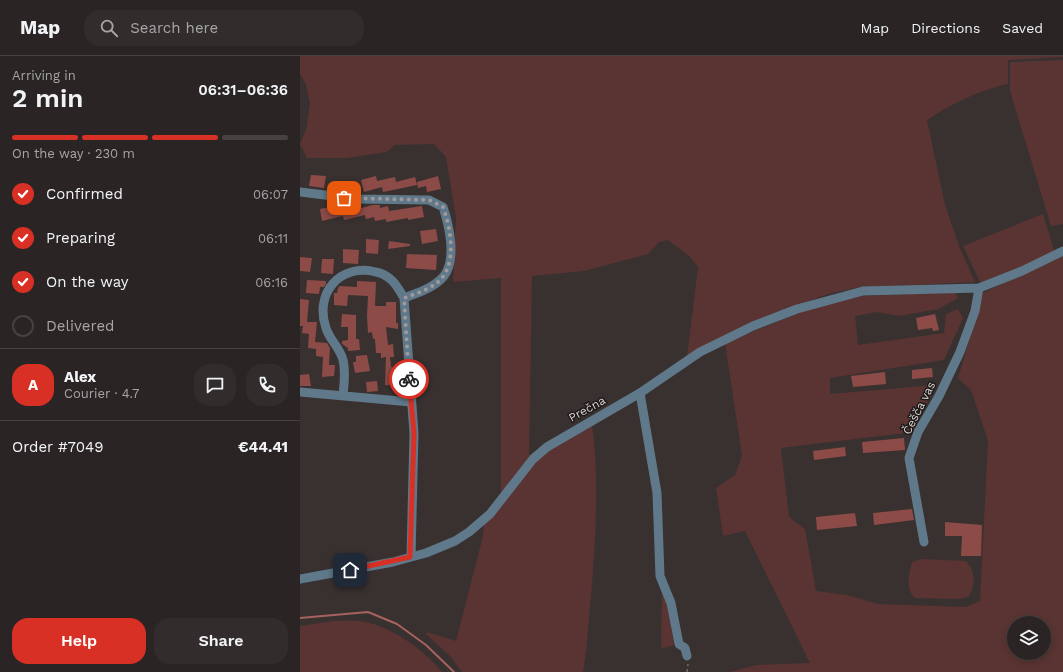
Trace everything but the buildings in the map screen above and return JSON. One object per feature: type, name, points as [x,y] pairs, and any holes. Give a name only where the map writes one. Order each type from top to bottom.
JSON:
[{"type":"street","points":[[300,192],[357,199],[429,200],[443,207],[446,215],[450,253],[449,264],[444,275],[433,285],[404,298]]},
{"type":"street","points":[[979,288],[1022,271],[1063,251]]},
{"type":"street","points":[[343,396],[345,372],[343,358],[326,330],[322,316],[322,305],[330,286],[349,273],[358,271],[374,271],[389,277],[397,286],[404,298],[414,449],[410,557]]},
{"type":"street","name":"Prečna","points":[[300,579],[410,557],[442,547],[469,532],[503,500],[533,459],[547,447],[640,393],[700,352],[753,326],[797,309],[863,292],[979,288]]},
{"type":"street","name":"Češča vas","points":[[924,542],[909,458],[918,432],[939,396],[960,352],[975,311],[979,288]]},
{"type":"street","points":[[300,392],[411,402]]},
{"type":"street","points":[[640,393],[657,493],[660,576],[671,603],[679,644],[685,648],[687,656]]},
{"type":"shaded area","points":[[300,56],[1063,57],[1008,60],[1008,84],[966,98],[927,120],[945,205],[959,246],[975,282],[855,288],[825,295],[746,325],[687,357],[698,267],[690,257],[668,240],[659,242],[648,254],[584,271],[532,276],[529,454],[532,457],[501,496],[501,278],[453,282],[456,218],[446,157],[434,144],[395,145],[387,152],[347,158],[307,158],[300,144],[306,130],[310,104],[306,84],[300,74]]},
{"type":"shaded area","points":[[1063,60],[1063,224],[1051,226],[1010,91],[1010,62]]},
{"type":"shaded area","points":[[1043,214],[1055,253],[981,284],[963,246]]},
{"type":"shaded area","points":[[1063,254],[1063,672],[730,672],[757,665],[810,663],[745,531],[723,536],[716,488],[735,475],[742,456],[725,343],[816,306],[863,296],[955,292],[958,298],[938,309],[899,316],[877,312],[855,316],[858,345],[944,333],[946,314],[958,309],[963,318],[944,360],[830,378],[830,394],[936,385],[913,432],[781,448],[789,517],[805,529],[816,591],[847,595],[878,604],[966,607],[980,601],[988,441],[971,390],[958,378],[983,293]]},
{"type":"shaded area","points":[[592,423],[596,464],[596,523],[592,584],[583,672],[462,672],[450,656],[427,635],[427,632],[456,641],[483,536],[484,524],[536,460],[548,450]]},
{"type":"shaded area","points":[[921,559],[966,561],[972,570],[974,579],[971,593],[968,597],[957,599],[915,598],[910,590],[909,576],[912,562]]},
{"type":"shaded area","points":[[662,592],[665,593],[674,645],[661,649]]},
{"type":"shaded area","points":[[334,621],[356,621],[370,623],[393,632],[405,639],[425,655],[442,672],[300,672],[300,626]]},
{"type":"waterway","points":[[300,618],[368,612],[397,624],[426,645],[454,672]]},
{"type":"way so far","points":[[344,198],[429,200],[443,207],[446,215],[450,253],[449,264],[444,275],[433,285],[404,298],[409,379]]},
{"type":"route","points":[[350,570],[393,562],[410,557],[413,527],[414,433],[409,379]]}]
